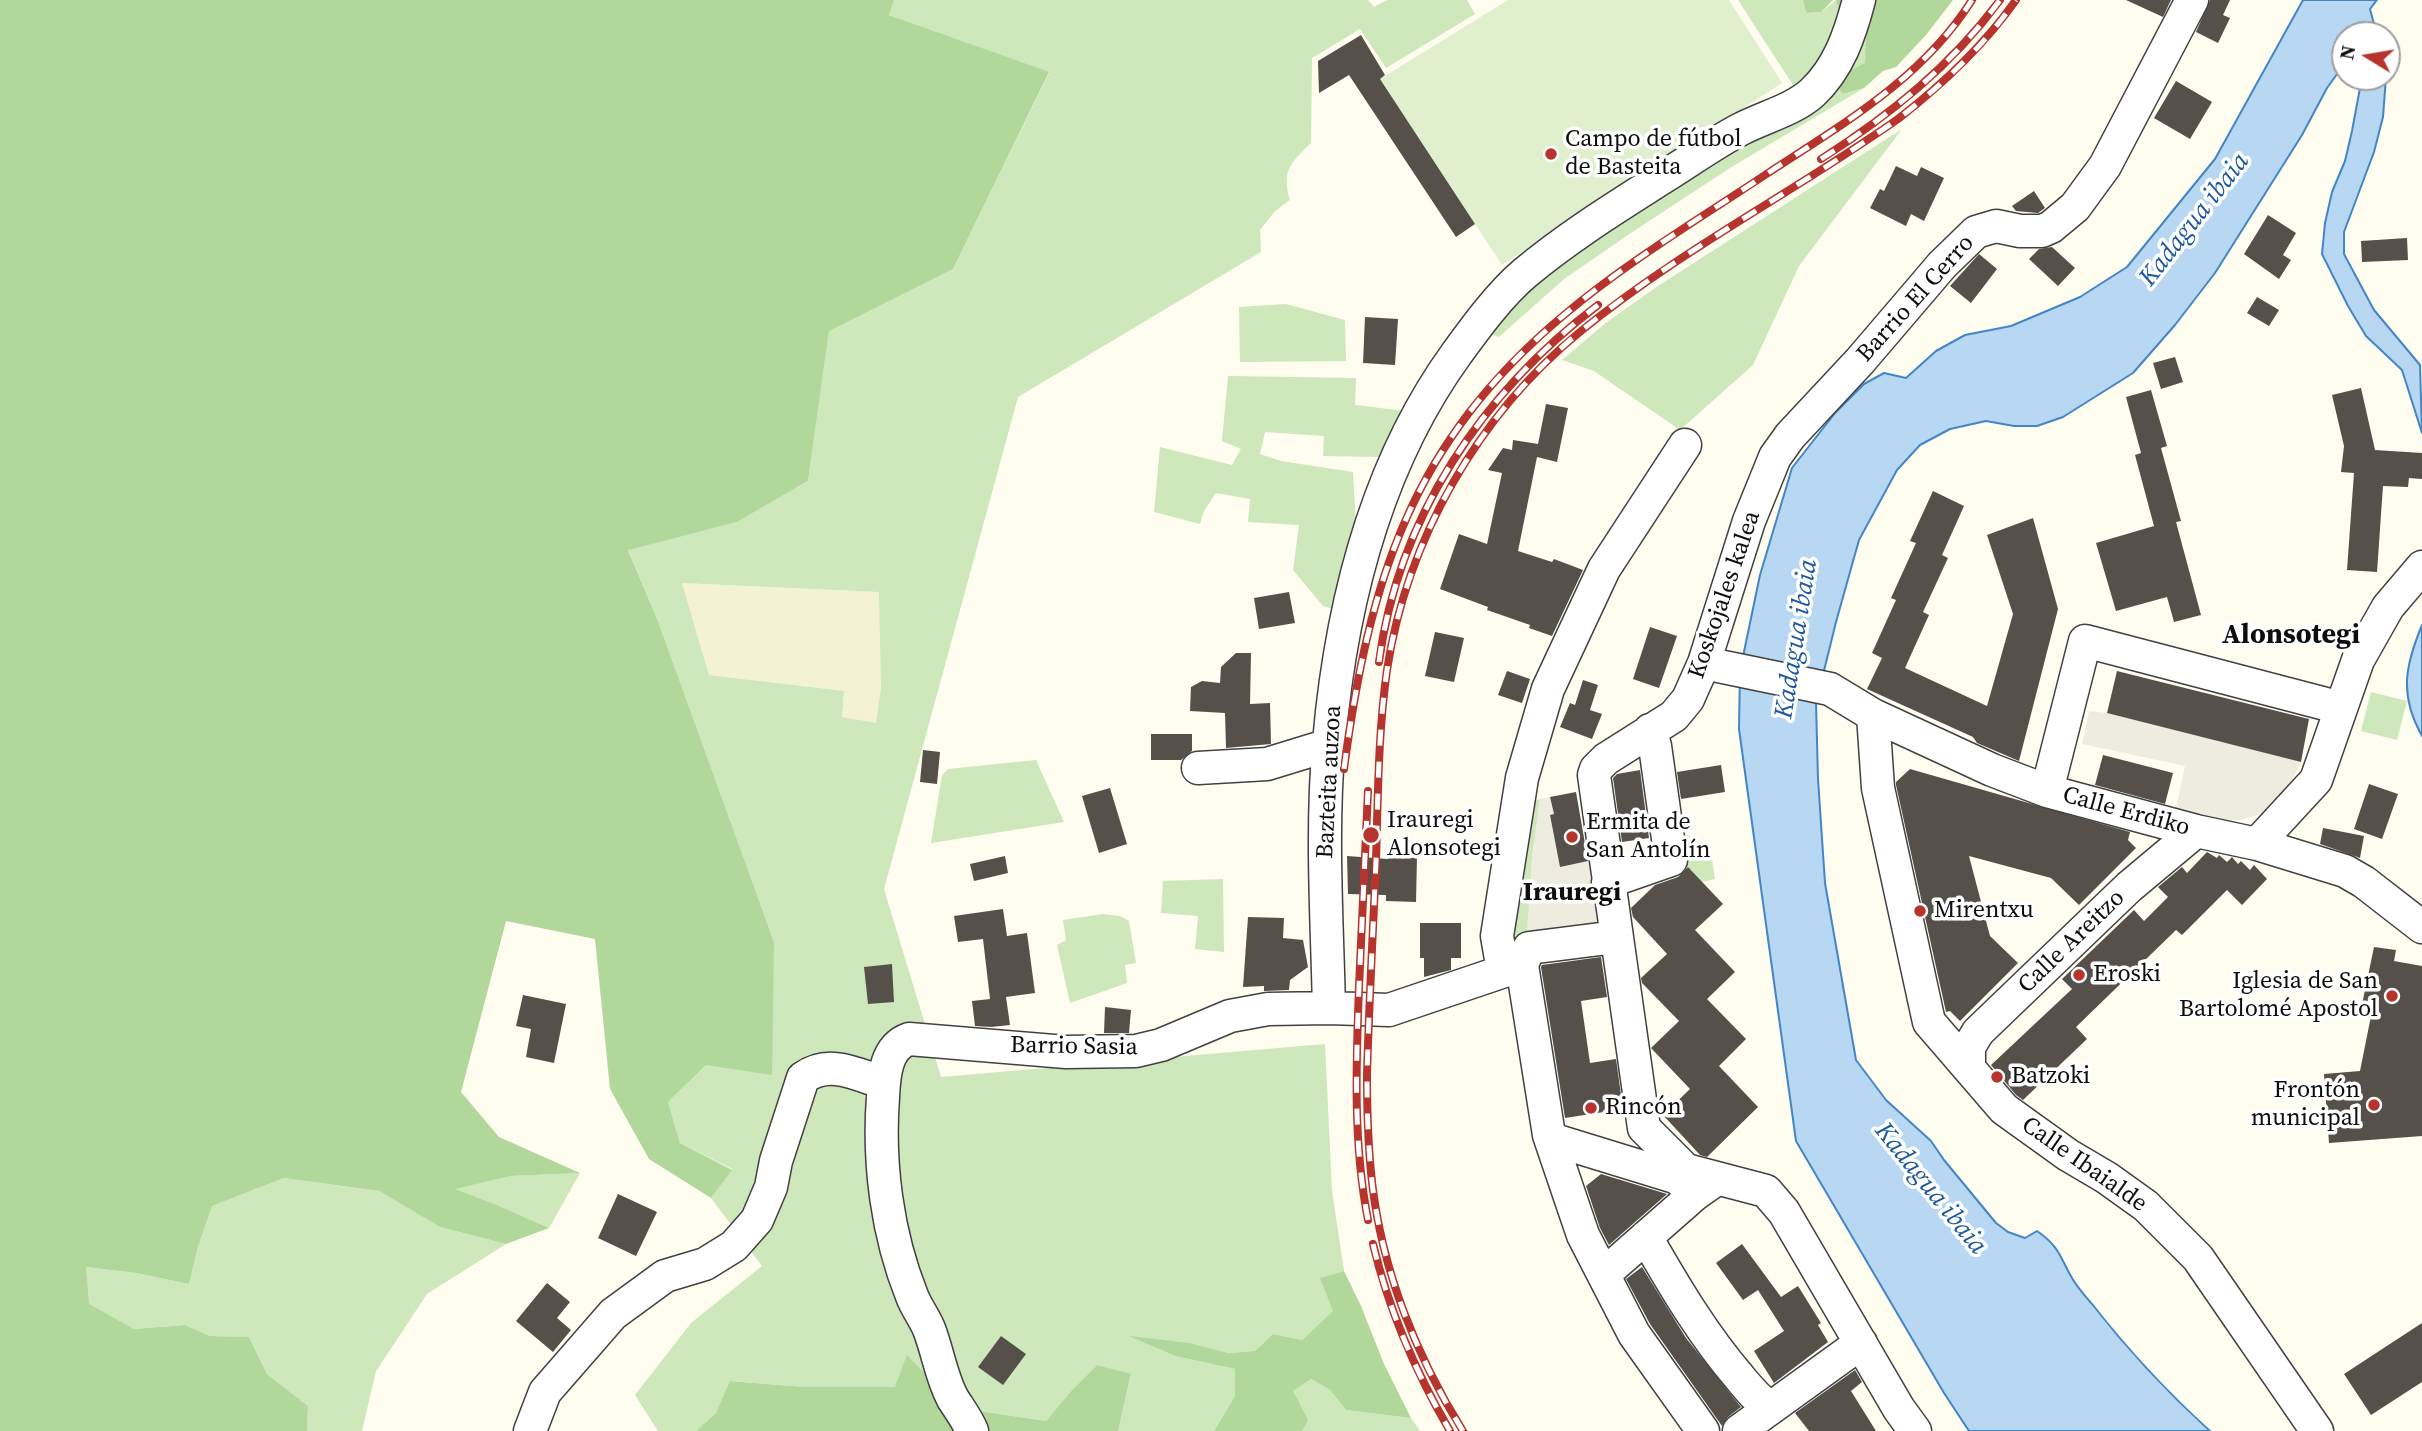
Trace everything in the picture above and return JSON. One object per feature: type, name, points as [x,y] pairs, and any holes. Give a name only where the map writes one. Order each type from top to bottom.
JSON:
[{"type":"street","name":"Bazteita auzoa","points":[[1329,1008],[1326,867],[1329,745],[1342,648],[1368,532],[1397,455],[1442,374],[1474,330],[1522,275],[1572,235],[1740,129],[1812,94],[1838,61],[1847,41],[1858,0]]},
{"type":"street","name":"Barrio El Cerro","points":[[1790,436],[1860,361],[1942,265],[1976,232],[1996,226],[2042,232],[2051,228],[2075,206],[2105,166],[2192,0]]},
{"type":"street","name":"Koskojales kalea","points":[[1630,1164],[1641,1159],[1644,1153],[1644,1128],[1594,775],[1600,764],[1674,716],[1716,666],[1749,521],[1775,457],[1790,436]]},
{"type":"street","points":[[1522,965],[1501,959],[1497,936],[1522,778],[1548,689],[1604,569],[1685,445]]},
{"type":"street","points":[[2257,844],[2316,780],[2358,660],[2388,607],[2422,567]]},
{"type":"street","points":[[2047,791],[2085,641],[2341,708]]},
{"type":"street","name":"Calle Erdiko","points":[[1716,666],[1830,689],[1873,715],[1992,770],[2047,791],[2196,831],[2257,844],[2345,872],[2364,882],[2422,928]]},
{"type":"street","name":"Calle Ibaialde","points":[[1873,715],[1878,788],[1929,1021],[2004,1109],[2146,1206],[2198,1258],[2317,1431]]},
{"type":"street","points":[[1608,882],[1669,855],[1655,746],[1650,730]]},
{"type":"street","points":[[1877,768],[1889,752],[1915,734]]},
{"type":"street","points":[[1198,768],[1267,764],[1329,745]]},
{"type":"street","points":[[2150,818],[2156,839],[2155,864]]},
{"type":"street","name":"Calle Areitzo","points":[[1978,1032],[2155,864],[2196,831]]},
{"type":"street","points":[[1616,937],[1529,948],[1522,965],[1551,1139],[1583,1235],[1634,1334],[1703,1431]]},
{"type":"street","points":[[1329,1008],[1389,1010],[1522,965]]},
{"type":"street","name":"Barrio Sasia","points":[[972,1431],[943,1376],[928,1327],[912,1297],[894,1242],[880,1136],[884,1083],[893,1049],[898,1043],[909,1039],[1066,1052],[1136,1051],[1161,1045],[1230,1016],[1268,1009],[1329,1008]]},
{"type":"street","points":[[1938,1032],[1965,1038],[1978,1032]]},
{"type":"street","points":[[1969,1065],[1969,1047],[1978,1032]]},
{"type":"street","points":[[530,1431],[545,1392],[613,1314],[665,1276],[705,1264],[734,1246],[757,1220],[771,1187],[776,1161],[803,1078],[813,1071],[826,1068],[842,1069],[884,1083]]},
{"type":"street","points":[[1644,1128],[1706,1186]]},
{"type":"street","points":[[1551,1139],[1706,1186],[1766,1191],[1784,1212],[1899,1409],[1915,1431]]},
{"type":"street","points":[[1604,1274],[1706,1186]]},
{"type":"street","points":[[1646,1237],[1688,1309],[1727,1363],[1757,1398],[1770,1408]]},
{"type":"street","points":[[1739,1431],[1861,1343]]},
{"type":"green space","points":[[0,0],[894,0],[889,15],[1049,72],[953,269],[829,331],[808,481],[737,522],[628,550],[658,621],[774,942],[772,1075],[706,1065],[668,1102],[680,1143],[732,1170],[711,1198],[649,1159],[610,1089],[595,939],[506,921],[461,1092],[499,1137],[580,1173],[511,1176],[455,1189],[549,1228],[506,1244],[440,1227],[379,1191],[284,1178],[212,1206],[189,1284],[136,1273],[86,1267],[89,1304],[134,1329],[185,1325],[210,1336],[249,1337],[267,1374],[308,1406],[307,1431],[0,1431]]},
{"type":"green space","points":[[894,0],[1368,0],[1374,7],[1387,0],[1467,0],[1475,14],[1386,68],[1360,29],[1312,58],[1311,143],[1298,156],[1287,174],[1290,200],[1275,211],[1260,230],[1261,252],[1018,397],[884,889],[941,1077],[1325,1044],[1332,1191],[1344,1271],[1321,1278],[1334,1311],[1302,1340],[1273,1334],[1255,1351],[1229,1353],[1190,1343],[1132,1337],[1175,1356],[1235,1369],[1235,1396],[1214,1431],[1118,1431],[1131,1375],[1097,1365],[1046,1421],[960,1408],[895,1387],[804,1387],[731,1381],[716,1413],[696,1431],[658,1431],[635,1395],[691,1323],[762,1266],[711,1198],[732,1169],[680,1143],[668,1102],[706,1065],[774,942],[658,621],[628,549],[737,522],[808,481],[829,330],[953,269],[1049,73],[889,15]],"holes":[[[682,583],[879,592],[881,687],[876,723],[842,717],[844,691],[709,675]]]},
{"type":"green space","name":"Campo de fútbol de Basteita","points":[[1508,0],[1729,0],[1782,83],[1502,265],[1380,79]]},
{"type":"green space","points":[[1738,0],[1803,0],[1806,13],[1821,12],[1836,0],[1840,15],[1866,18],[1865,64],[1842,75],[1843,94],[1864,88],[1730,168],[1631,233],[1564,279],[1499,337],[1481,331],[1513,272],[1793,85]]},
{"type":"green space","points":[[1803,0],[1833,0],[1821,12],[1806,13]]},
{"type":"green space","points":[[1836,0],[1953,0],[1926,35],[1896,67],[1883,71],[1864,88],[1843,94],[1836,85],[1842,75],[1865,63],[1866,19],[1840,15]]},
{"type":"green space","points":[[1902,129],[1799,266],[1753,365],[1680,430],[1594,371],[1562,360],[1607,322],[1658,286]]},
{"type":"green space","points":[[1286,304],[1345,320],[1346,361],[1240,362],[1239,307]]},
{"type":"green space","points":[[1228,376],[1356,378],[1355,405],[1405,411],[1378,457],[1323,456],[1324,436],[1265,432],[1260,454],[1281,461],[1353,472],[1356,525],[1336,610],[1323,606],[1293,570],[1299,525],[1248,522],[1250,499],[1216,493],[1204,511],[1200,524],[1154,512],[1160,447],[1232,465],[1241,449],[1222,441]]},
{"type":"green space","points":[[682,583],[880,592],[881,687],[876,724],[842,717],[844,691],[709,675]]},
{"type":"green space","points":[[2371,692],[2407,701],[2397,740],[2361,731]]},
{"type":"green space","points":[[1036,760],[1064,822],[931,843],[942,775],[948,769]]},
{"type":"green space","points":[[1540,799],[1532,859],[1528,933],[1522,965],[1512,922],[1534,801]]},
{"type":"green space","points":[[1674,834],[1687,835],[1710,846],[1715,879],[1702,882],[1681,860]]},
{"type":"green space","points":[[1223,879],[1224,952],[1195,949],[1198,916],[1161,913],[1163,881]]},
{"type":"green space","points":[[1103,914],[1120,916],[1129,921],[1136,963],[1125,965],[1127,983],[1070,1003],[1057,945],[1066,940],[1063,920]]},
{"type":"green space","points":[[580,1173],[549,1228],[453,1189],[511,1176]]},
{"type":"green space","points":[[284,1178],[379,1191],[440,1227],[506,1244],[427,1294],[376,1371],[362,1431],[307,1431],[308,1406],[267,1374],[249,1337],[210,1336],[185,1325],[134,1329],[88,1304],[86,1267],[136,1273],[189,1284],[212,1206]]},
{"type":"green space","points":[[1344,1271],[1384,1364],[1411,1418],[1346,1410],[1330,1390],[1311,1379],[1293,1391],[1308,1420],[1302,1431],[1214,1431],[1235,1396],[1235,1369],[1175,1356],[1129,1336],[1190,1343],[1229,1353],[1255,1351],[1273,1334],[1302,1340],[1333,1311],[1320,1278]]},
{"type":"green space","points":[[907,1355],[960,1408],[1046,1421],[1097,1365],[1131,1374],[1118,1431],[696,1431],[716,1413],[730,1381],[804,1387],[895,1387]]},
{"type":"green space","points":[[1311,1379],[1330,1390],[1346,1410],[1411,1418],[1420,1431],[1302,1431],[1307,1420],[1292,1391]]},
{"type":"shaded area","points":[[2089,711],[2107,713],[2301,762],[2287,791],[2268,812],[2241,820],[2216,821],[2175,813],[2185,766],[2082,744]]},
{"type":"shaded area","points":[[1550,797],[1554,814],[1550,815],[1560,866],[1605,858],[1616,937],[1529,948],[1527,930],[1532,857],[1540,799]]},
{"type":"water","name":"Kadagua ibaia","points":[[2303,0],[2377,0],[2370,9],[2373,21],[2331,21],[2331,82],[2302,135],[2215,273],[2133,373],[2063,417],[2037,426],[2014,426],[1986,421],[1950,429],[1920,445],[1897,470],[1859,540],[1816,703],[1825,883],[1856,1060],[1886,1100],[1931,1141],[1996,1223],[2008,1232],[2025,1238],[2037,1231],[2050,1242],[2076,1285],[2120,1338],[2163,1386],[2210,1431],[1969,1431],[1796,1141],[1739,729],[1740,671],[1760,575],[1792,468],[1835,413],[1864,384],[1884,373],[1906,378],[1936,351],[1965,335],[2011,326],[2080,297],[2127,267],[2215,159]]},
{"type":"water","points":[[2359,91],[2385,91],[2383,117],[2374,152],[2344,232],[2344,254],[2374,310],[2420,365],[2422,433],[2402,370],[2366,336],[2322,254],[2332,192],[2345,161]]},
{"type":"water","points":[[2422,625],[2422,736],[2410,707],[2407,680],[2408,667]]},
{"type":"building","points":[[2126,0],[2171,0],[2163,17]]},
{"type":"building","points":[[2210,0],[2230,0],[2223,15],[2230,18],[2218,43],[2196,32]]},
{"type":"building","points":[[1361,35],[1385,75],[1380,79],[1475,224],[1456,237],[1349,75],[1319,93],[1318,61]]},
{"type":"building","points":[[2176,81],[2212,102],[2190,139],[2154,118]]},
{"type":"building","points":[[1896,166],[1917,176],[1921,167],[1944,178],[1924,221],[1911,214],[1906,226],[1870,208],[1880,189],[1884,191]]},
{"type":"building","points":[[2034,191],[2045,208],[2038,213],[2016,211],[2012,206]]},
{"type":"building","points":[[2268,215],[2296,233],[2283,255],[2291,260],[2279,279],[2244,254]]},
{"type":"building","points":[[2407,238],[2408,260],[2362,262],[2361,241]]},
{"type":"building","points":[[2052,247],[2075,268],[2058,286],[2029,259],[2039,249]]},
{"type":"building","points":[[1979,254],[1997,269],[1971,303],[1950,286]]},
{"type":"building","points":[[2257,297],[2279,310],[2269,326],[2247,313]]},
{"type":"building","points":[[1365,317],[1398,319],[1395,365],[1363,363]]},
{"type":"building","points":[[2175,357],[2183,382],[2161,389],[2153,363]]},
{"type":"building","points":[[2361,388],[2375,450],[2422,453],[2422,479],[2409,478],[2408,487],[2383,486],[2377,572],[2347,570],[2354,473],[2341,472],[2344,446],[2332,395]]},
{"type":"building","points":[[2151,390],[2167,446],[2161,448],[2181,521],[2176,522],[2201,615],[2174,622],[2167,597],[2116,611],[2096,543],[2154,526],[2135,455],[2141,453],[2126,397]]},
{"type":"building","points":[[1546,404],[1568,408],[1557,462],[1537,457],[1518,551],[1552,562],[1554,559],[1583,570],[1552,636],[1440,589],[1459,534],[1487,544],[1502,473],[1488,470],[1503,448],[1512,450],[1513,440],[1538,444]]},
{"type":"building","points":[[1933,491],[1964,506],[1942,555],[1948,558],[1923,612],[1929,615],[1905,668],[1987,706],[2013,614],[1987,535],[2033,518],[2058,609],[2019,761],[1867,689],[1882,658],[1872,653],[1896,600],[1891,598],[1916,543],[1910,541]]},
{"type":"building","points":[[1289,592],[1295,623],[1259,629],[1254,598]]},
{"type":"building","points":[[1650,627],[1677,636],[1659,688],[1633,679]]},
{"type":"building","points":[[1435,632],[1464,638],[1454,682],[1425,676]]},
{"type":"building","points":[[1236,653],[1251,653],[1250,704],[1270,703],[1271,744],[1226,748],[1225,713],[1190,711],[1191,687],[1202,681],[1220,683],[1221,667]]},
{"type":"building","points":[[1507,671],[1530,679],[1522,703],[1498,695]]},
{"type":"building","points":[[2117,671],[2309,719],[2301,762],[2107,713]]},
{"type":"building","points":[[1583,680],[1598,685],[1590,710],[1602,714],[1592,739],[1560,727],[1570,703],[1575,705]]},
{"type":"building","points":[[1151,734],[1192,734],[1192,751],[1181,760],[1151,760]]},
{"type":"building","points":[[923,750],[940,752],[937,784],[920,782]]},
{"type":"building","points":[[2103,755],[2173,773],[2165,804],[2095,785]]},
{"type":"building","points":[[1721,765],[1725,792],[1681,799],[1677,772]]},
{"type":"building","points":[[1910,769],[2130,832],[2128,840],[2136,848],[2079,905],[2051,878],[1969,856],[1990,936],[2018,963],[1960,1021],[1950,1011],[1946,1012],[1896,785]]},
{"type":"building","points":[[1640,770],[1649,838],[1622,842],[1613,778],[1617,774]]},
{"type":"building","points":[[2369,784],[2398,794],[2382,839],[2354,829]]},
{"type":"building","points":[[1110,788],[1127,844],[1099,853],[1082,796]]},
{"type":"building","name":"Ermita de San Antolín","points":[[1576,792],[1588,861],[1560,867],[1550,815],[1554,814],[1550,797]]},
{"type":"building","points":[[2323,828],[2364,836],[2360,858],[2320,844]]},
{"type":"building","points":[[2207,852],[2217,858],[2219,855],[2227,862],[2232,857],[2238,864],[2241,861],[2250,870],[2254,865],[2267,879],[2242,905],[2227,890],[2182,935],[2176,930],[2076,1027],[2087,1039],[2023,1100],[2016,1095],[1991,1065],[2072,989],[2062,979],[2134,910],[2144,921],[2168,897],[2158,887],[2182,867],[2187,873]]},
{"type":"building","points":[[1388,855],[1417,856],[1416,902],[1386,901],[1386,895],[1348,894],[1347,856],[1388,859]]},
{"type":"building","points":[[1005,856],[1008,873],[974,881],[970,864]]},
{"type":"building","points":[[1688,867],[1723,904],[1695,930],[1735,972],[1707,999],[1746,1039],[1719,1066],[1758,1107],[1707,1157],[1700,1155],[1663,1115],[1690,1089],[1651,1048],[1679,1021],[1642,983],[1641,978],[1667,954],[1633,917],[1631,908],[1655,885],[1678,877]]},
{"type":"building","points":[[1003,909],[1007,936],[1027,933],[1035,993],[1006,997],[1010,1025],[975,1026],[972,1001],[990,999],[983,939],[958,942],[954,916]]},
{"type":"building","points":[[1248,917],[1284,918],[1283,938],[1303,940],[1308,967],[1290,980],[1289,990],[1264,991],[1264,986],[1243,987]]},
{"type":"building","points":[[1420,923],[1461,923],[1461,958],[1451,958],[1451,970],[1424,977],[1424,958],[1420,958]]},
{"type":"building","points":[[2374,947],[2396,950],[2394,961],[2422,966],[2422,1136],[2329,1143],[2324,1074],[2360,1071],[2371,1016],[2360,1014]]},
{"type":"building","points":[[1601,957],[1607,997],[1581,1001],[1590,1063],[1616,1059],[1623,1109],[1565,1118],[1541,967]]},
{"type":"building","points":[[892,964],[894,1002],[868,1004],[864,967]]},
{"type":"building","points":[[523,995],[566,1004],[554,1063],[526,1057],[531,1029],[516,1026]]},
{"type":"building","points":[[1105,1007],[1131,1010],[1129,1033],[1104,1033]]},
{"type":"building","points":[[1601,1174],[1667,1194],[1609,1245],[1600,1228],[1586,1186]]},
{"type":"building","points":[[618,1194],[657,1212],[636,1256],[598,1238]]},
{"type":"building","points":[[1742,1244],[1781,1297],[1798,1286],[1821,1323],[1818,1325],[1828,1342],[1774,1383],[1754,1351],[1784,1331],[1758,1290],[1743,1300],[1716,1263]]},
{"type":"building","points":[[1642,1267],[1686,1338],[1741,1407],[1728,1417],[1722,1426],[1650,1324],[1626,1279]]},
{"type":"building","points":[[547,1283],[570,1302],[557,1318],[571,1330],[553,1352],[516,1321]]},
{"type":"building","points":[[2422,1323],[2422,1382],[2371,1415],[2344,1374]]},
{"type":"building","points":[[1001,1336],[1026,1354],[1003,1385],[978,1367]]},
{"type":"building","points":[[1855,1370],[1862,1382],[1851,1391],[1876,1431],[1809,1431],[1795,1413]]},
{"type":"railway","points":[[1344,769],[1354,700],[1385,575],[1406,518],[1434,464],[1469,413],[1512,363],[1588,296],[1664,241],[1853,117],[1906,76],[1952,28],[1972,0]]},
{"type":"railway","points":[[1821,159],[1918,88],[1961,46],[2000,0]]},
{"type":"railway","points":[[1463,1431],[1430,1373],[1393,1280],[1377,1215],[1369,1142],[1367,1075],[1382,717],[1387,670],[1397,621],[1411,574],[1430,527],[1453,483],[1510,401],[1544,364],[1581,331],[1657,274],[1898,119],[1962,64],[2016,0]]},
{"type":"railway","points":[[1379,662],[1389,609],[1405,557],[1426,508],[1452,462],[1483,418],[1518,377],[1556,339],[1598,305]]},
{"type":"railway","points":[[1368,791],[1357,1075],[1360,1162],[1368,1220]]},
{"type":"railway","points":[[1373,1244],[1404,1340],[1450,1431]]},
{"type":"place","name":"Campo de fútbol de Basteita","points":[[1551,154]]},
{"type":"place","name":"Irauregi Alonsotegi","points":[[1371,835]]},
{"type":"place","name":"Ermita de San Antolín","points":[[1572,837]]},
{"type":"place","name":"Mirentxu","points":[[1920,911]]},
{"type":"place","name":"Eroski","points":[[2079,975]]},
{"type":"place","name":"Iglesia de San Bartolomé Apostol","points":[[2392,996]]},
{"type":"place","name":"Batzoki","points":[[1997,1077]]},
{"type":"place","name":"Frontón municipal","points":[[2374,1105]]},
{"type":"place","name":"Rincón","points":[[1591,1108]]},
{"type":"district","name":"Alonsotegi","points":[[2291,636]]},
{"type":"district","name":"Irauregi","points":[[1572,893]]}]
